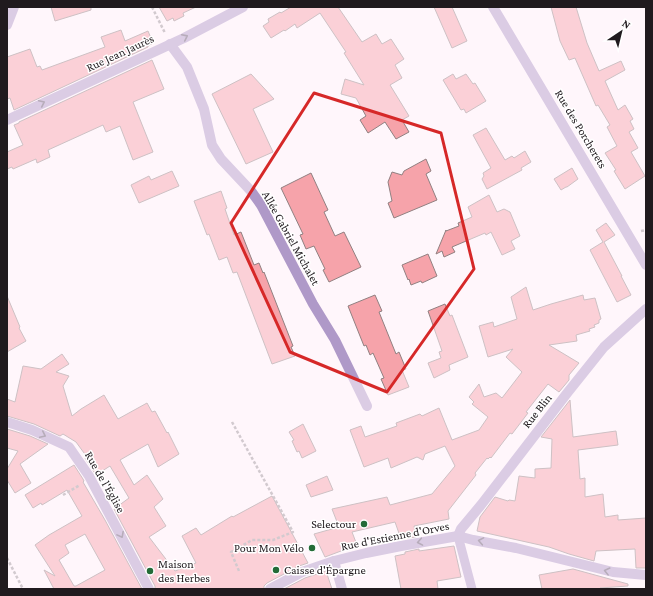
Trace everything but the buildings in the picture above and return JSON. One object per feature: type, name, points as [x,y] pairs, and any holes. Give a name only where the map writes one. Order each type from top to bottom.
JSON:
[{"type":"street","points":[[7,25],[14,7]]},
{"type":"street","name":"Rue Jean Jaurès","points":[[7,120],[170,44],[243,7]]},
{"type":"street","name":"Rue des Porcherets","points":[[493,7],[646,265]]},
{"type":"street","name":"Allée Gabriel Michalet","points":[[170,44],[187,67],[204,109],[212,145],[221,159],[251,191],[261,205],[313,304],[335,340],[367,406]]},
{"type":"street","name":"Rue Blin","points":[[458,536],[461,530],[604,347],[646,310]]},
{"type":"street","name":"Rue de l'Église","points":[[7,422],[32,430],[69,448],[90,478],[149,589]]},
{"type":"street","name":"Rue d'Estienne d'Orves","points":[[272,588],[302,572],[334,561],[395,547],[458,536],[516,548],[613,572],[646,575]]},
{"type":"street","points":[[334,561],[342,589]]},
{"type":"lane","points":[[458,536],[472,589]]},
{"type":"path","points":[[152,7],[170,44]]},
{"type":"path","points":[[232,422],[293,532],[273,540],[252,540],[230,552],[240,571]]},
{"type":"path","points":[[63,495],[90,478]]},
{"type":"path","points":[[7,558],[23,589]]},
{"type":"highlighted area","points":[[314,93],[441,133],[474,269],[387,392],[290,352],[231,223]]},
{"type":"place","name":"Selectour","points":[[364,524]]},
{"type":"place","name":"Pour Mon Vélo","points":[[312,548]]},
{"type":"place","name":"Caisse d'Épargne","points":[[276,570]]},
{"type":"place","name":"Maison des Herbes","points":[[150,571]]}]
